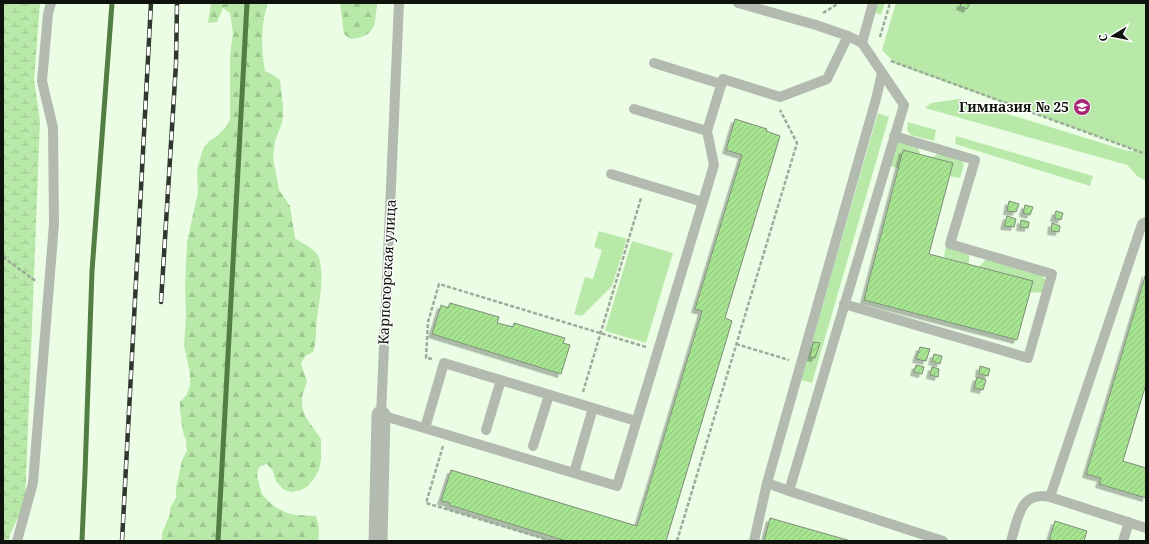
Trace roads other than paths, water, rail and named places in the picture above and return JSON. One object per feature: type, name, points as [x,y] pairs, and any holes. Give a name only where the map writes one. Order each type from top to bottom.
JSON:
[{"type":"street","name":"Карпогорская улица","points":[[378,541],[381,414]]},
{"type":"lane","points":[[17,541],[33,483],[54,224],[54,128],[42,81],[48,14],[51,3]]},
{"type":"lane","name":"Карпогорская улица","points":[[381,414],[399,3]]},
{"type":"lane","points":[[738,3],[816,25],[848,36],[862,43],[871,54],[904,105],[789,491]]},
{"type":"lane","points":[[862,43],[873,3]]},
{"type":"lane","points":[[381,414],[617,486],[714,165],[707,131],[722,79],[780,97],[827,79],[848,36]]},
{"type":"lane","points":[[654,63],[721,84]]},
{"type":"lane","points":[[754,541],[766,482],[874,107],[882,73]]},
{"type":"lane","points":[[634,109],[707,131]]},
{"type":"lane","points":[[844,304],[1028,358],[1052,274],[950,244],[975,160],[894,136]]},
{"type":"lane","points":[[611,174],[703,202]]},
{"type":"lane","points":[[1050,497],[1142,224],[1146,222]]},
{"type":"lane","points":[[425,428],[444,363],[636,422]]},
{"type":"lane","points":[[486,430],[501,380]]},
{"type":"lane","points":[[533,446],[549,395]]},
{"type":"lane","points":[[574,473],[594,408]]},
{"type":"lane","points":[[766,482],[921,538],[943,541]]},
{"type":"lane","points":[[1011,541],[1022,505],[1033,497],[1050,497],[1146,528]]},
{"type":"lane","points":[[1123,541],[1129,522]]},
{"type":"waterway","points":[[82,541],[92,271],[112,3]]},
{"type":"waterway","points":[[218,541],[247,3]]},
{"type":"railway","points":[[122,541],[151,3]]},
{"type":"railway","points":[[161,302],[176,64],[177,3]]},
{"type":"place","name":"Гимназия № 25","points":[[1082,107]]}]
